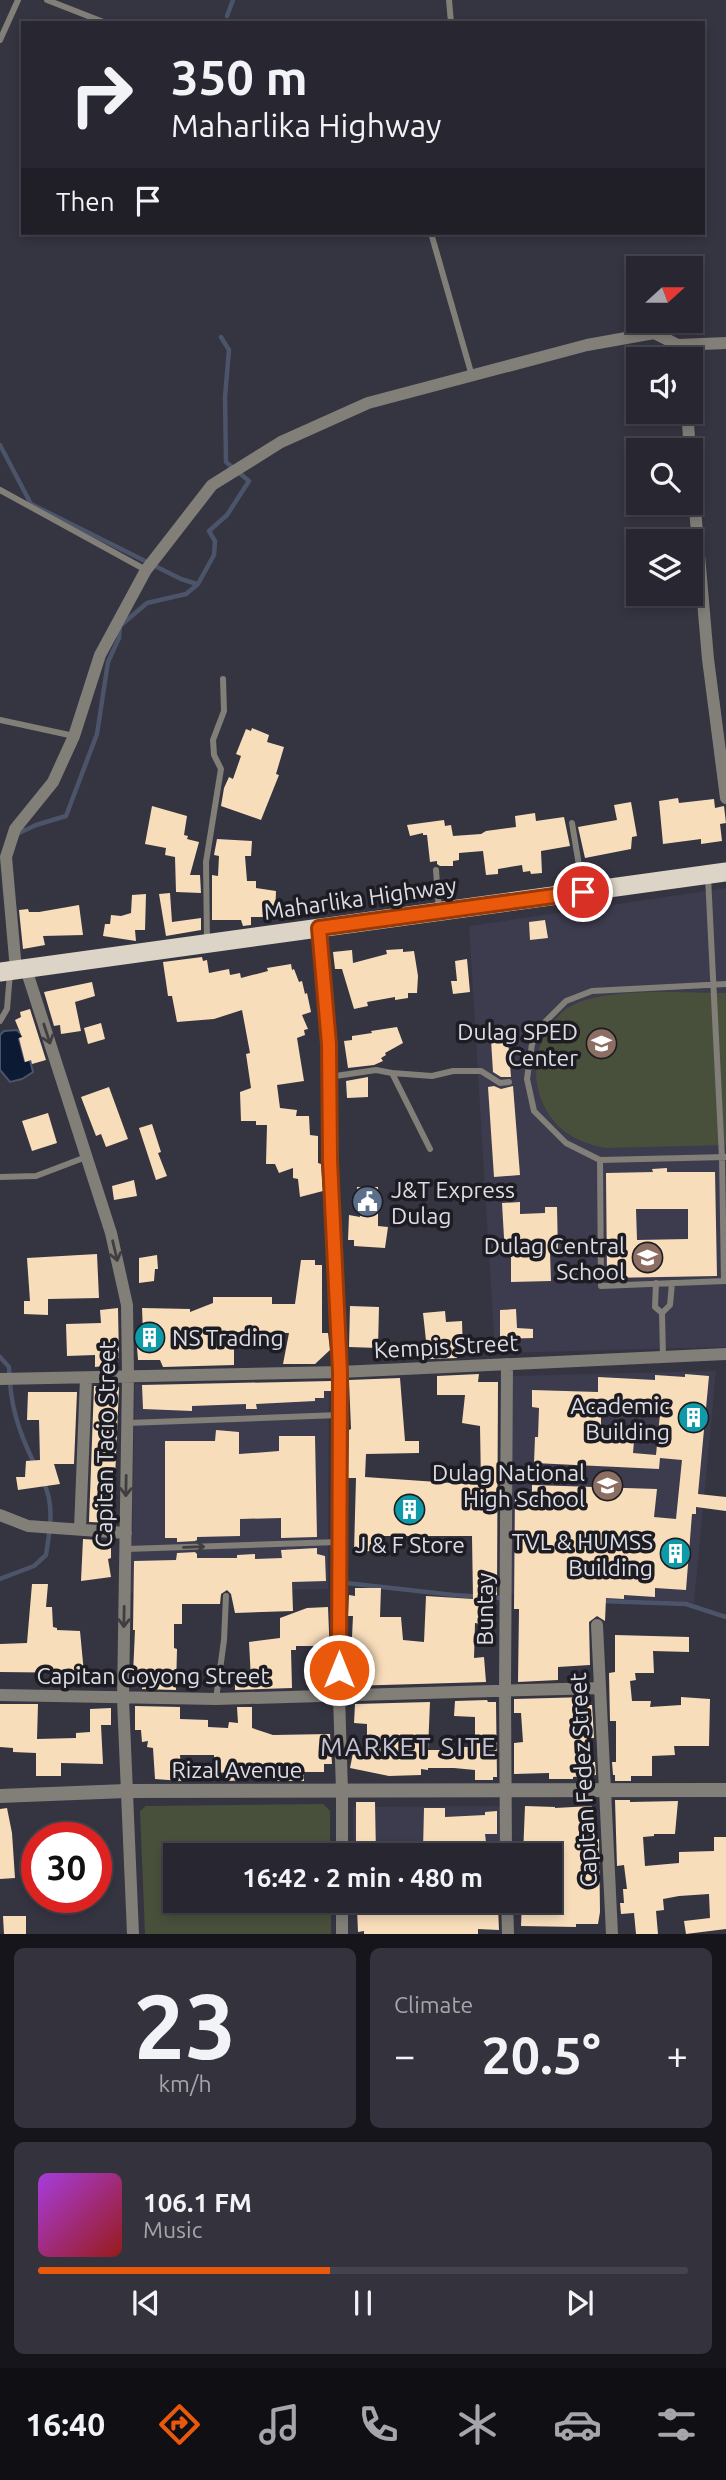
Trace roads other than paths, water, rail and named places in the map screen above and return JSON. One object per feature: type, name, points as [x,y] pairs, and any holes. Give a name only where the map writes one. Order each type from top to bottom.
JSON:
[{"type":"highway","name":"Maharlika Highway","points":[[13,970],[717,873]]},
{"type":"street","name":"Capitan Tacio Street","points":[[134,1934],[123,1699],[127,1305],[111,1233],[86,1157],[13,970],[6,858],[15,829],[53,782],[74,736],[100,655],[146,570],[212,485],[281,442],[368,403],[587,345],[654,333],[678,345]]},
{"type":"street","points":[[678,345],[726,343]]},
{"type":"street","points":[[696,515],[708,659],[726,798]]},
{"type":"street","points":[[319,928],[329,1044],[330,1160],[340,1372],[338,1696],[342,1843]]},
{"type":"street","name":"Kempis Street","points":[[5,1379],[340,1372],[726,1354]]},
{"type":"street","name":"Buntay","points":[[506,1843],[507,1364]]},
{"type":"street","points":[[80,1530],[86,1378]]},
{"type":"street","points":[[0,1515],[28,1526],[126,1533]]},
{"type":"street","name":"Capitan Fedez Street","points":[[597,1625],[612,1934]]},
{"type":"street","name":"Capitan Goyong Street","points":[[0,1695],[216,1699],[599,1688]]},
{"type":"street","name":"Rizal Avenue","points":[[0,1796],[126,1791],[726,1790]]},
{"type":"street","points":[[342,1913],[342,1934]]},
{"type":"street","points":[[507,1913],[508,1934]]},
{"type":"lane","points":[[0,40],[18,0]]},
{"type":"lane","points":[[47,0],[101,21]]},
{"type":"lane","points":[[449,0],[451,21]]},
{"type":"lane","points":[[432,235],[472,376]]},
{"type":"lane","points":[[0,490],[146,570]]},
{"type":"lane","points":[[207,943],[206,862],[222,769],[214,755],[214,740],[224,711],[223,679]]},
{"type":"lane","points":[[0,720],[74,736]]},
{"type":"lane","points":[[572,823],[583,892]]},
{"type":"lane","points":[[436,870],[439,911]]},
{"type":"lane","points":[[600,1160],[601,1286],[725,1281],[724,1157],[712,984],[717,873]]},
{"type":"lane","points":[[0,1021],[7,1009],[13,970]]},
{"type":"lane","points":[[724,1157],[600,1160],[566,1143],[534,1111],[527,1079],[533,1044],[545,1022],[566,1002],[592,991],[726,984]]},
{"type":"lane","points":[[329,1077],[376,1070],[432,1076],[453,1071],[481,1072],[500,1083],[509,1082]]},
{"type":"lane","points":[[393,1073],[430,1149]]},
{"type":"lane","points":[[0,1177],[36,1176],[86,1157]]},
{"type":"lane","points":[[656,1283],[655,1307],[662,1313]]},
{"type":"lane","points":[[663,1357],[662,1313],[670,1305],[672,1283]]},
{"type":"lane","points":[[127,1423],[339,1415]]},
{"type":"lane","points":[[125,1549],[339,1542]]},
{"type":"lane","points":[[216,1699],[226,1596]]},
{"type":"water","points":[[17,1030],[28,1035],[19,1039],[25,1061],[30,1060],[33,1072],[10,1082],[0,1070],[0,1035],[4,1031]]},
{"type":"waterway","points":[[227,16],[233,0]]},
{"type":"waterway","points":[[17,834],[66,816],[97,734],[108,662],[119,638],[120,626],[147,603],[186,594],[198,584],[214,555],[215,541],[209,531],[227,515],[249,481],[226,462],[225,397],[229,350],[221,337]]},
{"type":"waterway","points":[[0,445],[31,504],[181,579],[197,584]]},
{"type":"waterway","points":[[0,1357],[9,1367],[16,1417],[34,1463]]},
{"type":"waterway","points":[[0,1579],[34,1566],[46,1555],[50,1508],[43,1481]]},
{"type":"waterway","points":[[346,1583],[500,1598]]},
{"type":"waterway","points":[[601,1601],[686,1604],[726,1617]]},
{"type":"place","name":"Dulag SPED Center","points":[[601,1044]]},
{"type":"place","name":"J&T Express Dulag","points":[[368,1202]]},
{"type":"place","name":"Dulag Central School","points":[[648,1258]]},
{"type":"place","name":"NS Trading","points":[[149,1337]]},
{"type":"place","name":"Academic Building","points":[[693,1418]]},
{"type":"place","name":"Dulag National High School","points":[[608,1485]]},
{"type":"place","name":"J & F Store","points":[[410,1510]]},
{"type":"place","name":"TVL & HUMSS Building","points":[[676,1554]]},
{"type":"district","name":"MARKET SITE","points":[[409,1746]]}]
